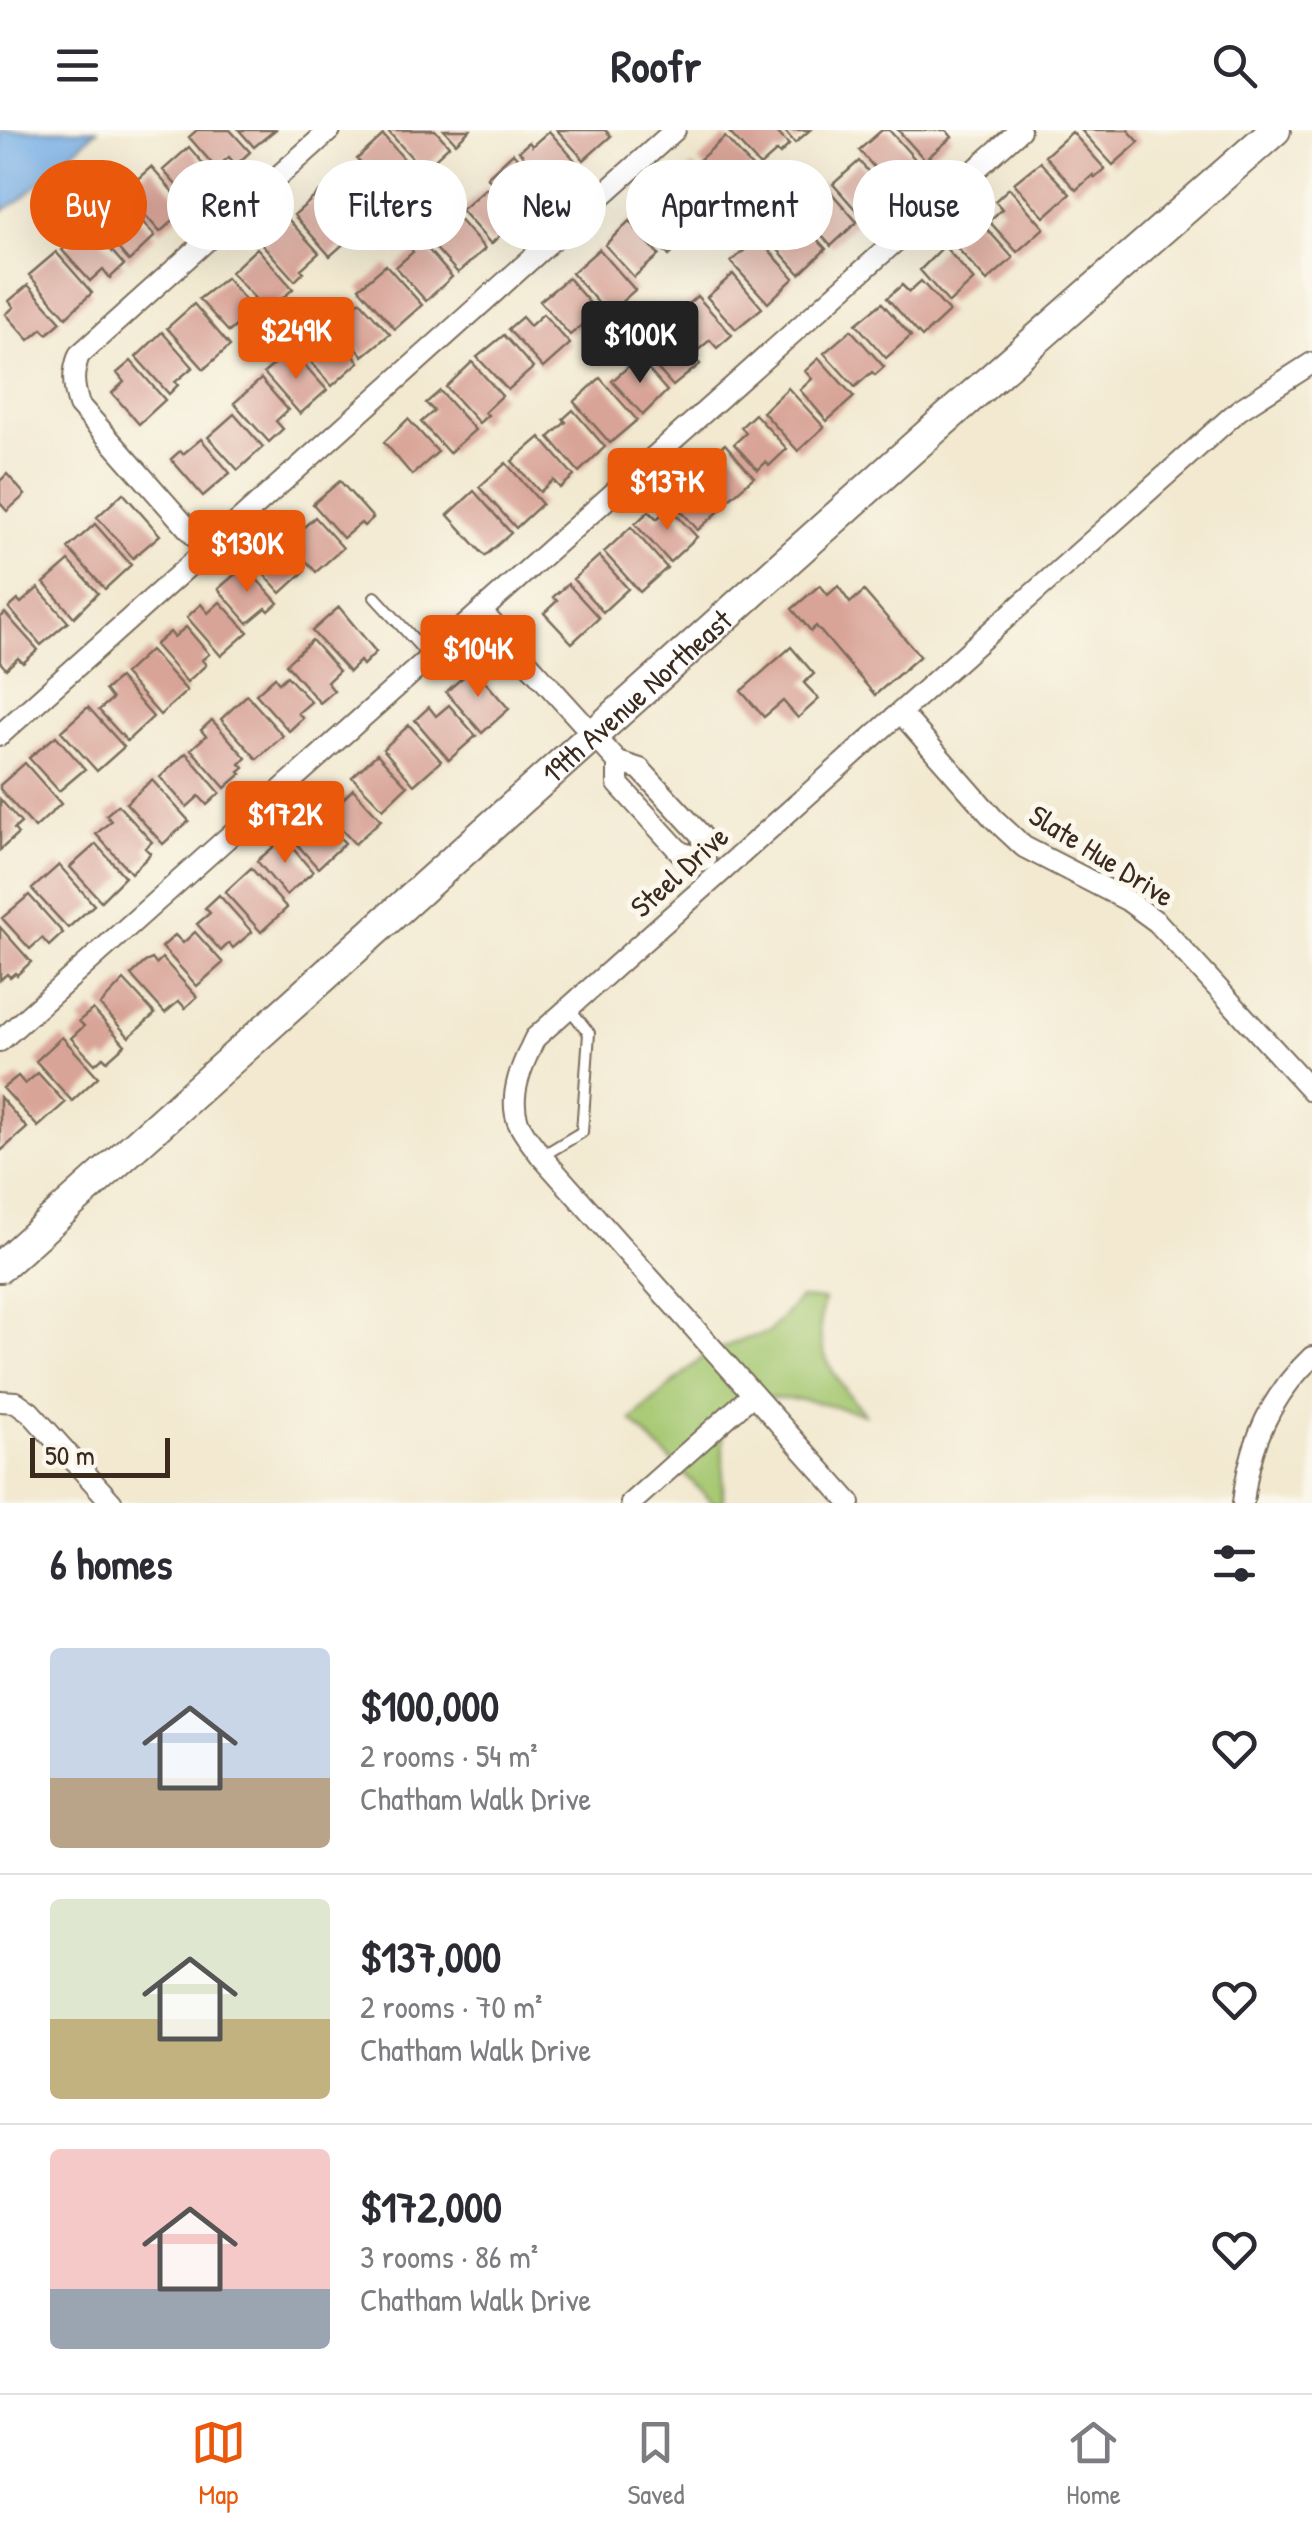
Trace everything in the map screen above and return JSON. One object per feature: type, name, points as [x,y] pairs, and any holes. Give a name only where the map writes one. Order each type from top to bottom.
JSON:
[{"type":"street","points":[[206,549],[79,405],[73,385],[74,370],[79,355],[330,130]]},
{"type":"street","points":[[0,734],[675,130]]},
{"type":"street","points":[[0,1041],[1020,130]]},
{"type":"street","name":"19th Avenue Northeast","points":[[0,1267],[1275,130]]},
{"type":"street","name":"Steel Drive","points":[[850,1503],[541,1156],[518,1122],[515,1092],[522,1066],[535,1038],[712,868],[901,714],[1240,410],[1312,363]]},
{"type":"street","points":[[481,612],[618,762],[618,784],[680,852],[712,868]]},
{"type":"street","name":"Slate Hue Drive","points":[[901,714],[993,818],[1024,847],[1127,900],[1157,922],[1312,1091]]},
{"type":"street","points":[[1243,1503],[1246,1472],[1257,1437],[1291,1377],[1312,1357]]},
{"type":"street","points":[[631,1503],[752,1395]]},
{"type":"street","points":[[0,1402],[16,1402],[30,1412],[112,1503]]},
{"type":"lane","points":[[375,597],[430,657]]},
{"type":"lane","points":[[541,1156],[582,1132],[589,1033],[569,1008]]},
{"type":"green space","points":[[800,1298],[824,1300],[820,1334],[823,1348],[835,1375],[864,1414],[806,1400],[753,1397],[723,1424],[723,1503],[713,1503],[631,1420],[704,1356],[768,1333]]},
{"type":"water","points":[[0,130],[97,130],[64,160],[30,160],[30,191],[2,211]]},
{"type":"building","points":[[197,130],[230,130],[250,152],[241,160],[209,160],[189,137]]},
{"type":"building","points":[[239,130],[275,130],[254,147]]},
{"type":"building","points":[[387,130],[435,130],[449,146],[434,160],[414,160]]},
{"type":"building","points":[[444,130],[470,130],[456,143]]},
{"type":"building","points":[[557,130],[605,130],[611,136],[584,160]]},
{"type":"building","points":[[775,130],[789,145],[767,160],[755,160],[729,132]]},
{"type":"building","points":[[784,130],[810,130],[795,143]]},
{"type":"building","points":[[882,130],[889,130],[916,160],[868,160],[859,150]]},
{"type":"building","points":[[898,130],[946,130],[952,137],[925,160]]},
{"type":"building","points":[[1081,130],[1128,130],[1139,142],[1113,165]]},
{"type":"building","points":[[549,131],[575,160],[527,160],[519,151],[529,142],[532,146]]},
{"type":"building","points":[[1072,132],[1105,169],[1076,190],[1045,156]]},
{"type":"building","points":[[383,135],[405,160],[358,160]]},
{"type":"building","points":[[725,137],[746,160],[699,160]]},
{"type":"building","points":[[189,147],[200,160],[174,160]]},
{"type":"building","points":[[1040,162],[1070,194],[1044,217],[1014,183]]},
{"type":"building","points":[[853,166],[853,207],[833,184]]},
{"type":"building","points":[[151,167],[167,185],[167,226],[160,232],[147,217],[147,171]]},
{"type":"building","points":[[1009,188],[1044,228],[1017,252],[995,228],[995,215],[1002,209],[995,201]]},
{"type":"building","points":[[487,189],[487,239],[467,217],[467,205]]},
{"type":"building","points":[[833,195],[853,217],[853,226],[833,244]]},
{"type":"building","points":[[314,197],[314,238],[294,215]]},
{"type":"building","points":[[626,224],[626,250],[655,250],[659,255],[634,277],[606,244]]},
{"type":"building","points":[[294,226],[319,253],[301,269],[304,272],[295,281],[267,250],[294,250]]},
{"type":"building","points":[[147,227],[155,236],[147,244]]},
{"type":"building","points":[[467,228],[485,249],[458,273],[437,250],[467,250]]},
{"type":"building","points":[[995,238],[1013,258],[987,281],[959,250],[995,250]]},
{"type":"building","points":[[62,250],[111,250],[124,265],[110,278],[103,269],[90,281]]},
{"type":"building","points":[[120,250],[140,250],[129,261]]},
{"type":"building","points":[[259,250],[293,289],[267,312],[231,272]]},
{"type":"building","points":[[429,250],[452,277],[426,301],[396,267],[413,252]]},
{"type":"building","points":[[600,250],[635,290],[608,314],[572,273]]},
{"type":"building","points":[[744,250],[769,250],[794,278],[768,303],[731,262]]},
{"type":"building","points":[[778,250],[825,250],[800,274]]},
{"type":"building","points":[[940,250],[948,250],[974,280],[949,303],[920,270]]},
{"type":"building","points":[[56,252],[92,293],[66,317],[29,275]]},
{"type":"building","points":[[386,265],[422,305],[395,329],[359,288]]},
{"type":"building","points":[[733,274],[762,308],[736,329],[707,297]]},
{"type":"building","points":[[226,278],[254,310],[229,332],[199,299]]},
{"type":"building","points":[[568,278],[600,315],[570,335],[540,301]]},
{"type":"building","points":[[921,281],[949,312],[922,337],[887,298],[902,285],[909,292]]},
{"type":"building","points":[[28,285],[61,322],[47,334],[42,329],[29,340],[6,314],[14,307],[9,301]]},
{"type":"building","points":[[697,296],[732,335],[717,348],[710,340],[697,351],[670,320]]},
{"type":"building","points":[[360,301],[390,334],[363,356],[334,323]]},
{"type":"building","points":[[882,303],[911,336],[886,358],[856,324]]},
{"type":"building","points":[[194,304],[230,346],[204,369],[167,328]]},
{"type":"building","points":[[543,314],[570,344],[543,368],[508,329],[522,317],[530,326]]},
{"type":"building","points":[[323,321],[359,362],[332,386],[296,345]]},
{"type":"building","points":[[670,329],[700,364],[673,386],[640,349],[650,341],[653,344]]},
{"type":"building","points":[[851,330],[884,367],[855,387],[824,353]]},
{"type":"building","points":[[162,332],[193,367],[175,382],[178,385],[169,394],[136,357]]},
{"type":"building","points":[[504,335],[533,368],[508,390],[477,357]]},
{"type":"building","points":[[291,350],[327,390],[300,414],[264,373]]},
{"type":"building","points":[[638,358],[667,391],[643,415],[612,381]]},
{"type":"building","points":[[819,358],[854,397],[827,421],[800,390],[812,379],[805,371]]},
{"type":"building","points":[[131,361],[165,400],[139,424],[112,393],[124,382],[117,373]]},
{"type":"building","points":[[472,362],[502,396],[479,423],[446,387]]},
{"type":"building","points":[[600,378],[637,420],[610,443],[574,402]]},
{"type":"building","points":[[261,379],[288,410],[276,421],[283,429],[269,442],[234,403]]},
{"type":"building","points":[[788,388],[824,427],[798,451],[763,412]]},
{"type":"building","points":[[440,391],[475,430],[449,453],[421,422],[434,411],[426,403]]},
{"type":"building","points":[[573,410],[605,447],[579,472],[549,437]]},
{"type":"building","points":[[234,414],[263,447],[238,470],[208,437]]},
{"type":"building","points":[[755,414],[787,449],[769,466],[766,462],[758,470],[734,444],[746,433],[741,427]]},
{"type":"building","points":[[408,419],[438,452],[412,475],[384,442]]},
{"type":"building","points":[[540,437],[574,476],[560,488],[553,480],[540,492],[512,461]]},
{"type":"building","points":[[201,439],[230,473],[203,496],[171,459]]},
{"type":"building","points":[[725,444],[754,477],[728,500],[699,466]]},
{"type":"building","points":[[506,463],[542,504],[516,528],[479,487]]},
{"type":"building","points":[[694,471],[725,506],[698,530],[667,495]]},
{"type":"building","points":[[7,474],[25,495],[7,511],[0,503],[0,481]]},
{"type":"building","points":[[340,481],[373,518],[343,538],[313,504]]},
{"type":"building","points":[[474,491],[511,533],[485,556],[448,515]]},
{"type":"building","points":[[123,493],[160,535],[133,558],[97,517]]},
{"type":"building","points":[[669,507],[697,537],[670,562],[635,524],[649,511],[657,519]]},
{"type":"building","points":[[315,517],[343,548],[316,572],[281,532],[295,520],[303,528]]},
{"type":"building","points":[[95,524],[131,565],[105,589],[68,548]]},
{"type":"building","points":[[631,527],[667,568],[640,592],[604,552]]},
{"type":"building","points":[[276,537],[305,571],[281,593],[252,561]]},
{"type":"building","points":[[599,556],[628,589],[603,612],[573,579]]},
{"type":"building","points":[[69,561],[98,593],[74,617],[44,583]]},
{"type":"building","points":[[245,566],[278,603],[248,623],[218,589]]},
{"type":"building","points":[[568,584],[599,618],[572,643],[544,613],[557,601],[553,597]]},
{"type":"building","points":[[820,585],[828,595],[838,586],[850,603],[864,591],[920,656],[875,695],[816,626],[811,631],[792,609]]},
{"type":"building","points":[[38,588],[68,622],[41,645],[9,608]]},
{"type":"building","points":[[220,602],[248,632],[221,656],[187,617],[201,604],[208,613]]},
{"type":"building","points":[[339,607],[376,652],[349,672],[312,631]]},
{"type":"building","points":[[5,613],[38,650],[23,663],[18,658],[6,669],[0,662],[0,618]]},
{"type":"building","points":[[186,627],[209,654],[202,660],[206,665],[187,682],[155,645],[170,632],[174,637]]},
{"type":"building","points":[[312,640],[339,671],[327,682],[334,691],[320,703],[286,664]]},
{"type":"building","points":[[791,647],[814,674],[804,683],[819,699],[798,718],[783,701],[764,717],[741,691]]},
{"type":"building","points":[[150,650],[187,691],[160,715],[124,674]]},
{"type":"building","points":[[473,668],[509,709],[482,733],[446,692]]},
{"type":"building","points":[[287,676],[311,702],[298,713],[303,718],[289,731],[256,694],[275,677],[279,683]]},
{"type":"building","points":[[119,678],[153,717],[127,741],[99,710],[112,699],[105,690]]},
{"type":"building","points":[[247,695],[283,736],[257,759],[221,719]]},
{"type":"building","points":[[449,705],[476,736],[449,760],[415,720],[429,707],[436,716]]},
{"type":"building","points":[[88,707],[124,747],[97,771],[61,731]]},
{"type":"building","points":[[212,720],[246,758],[240,764],[244,768],[241,774],[225,788],[191,749],[206,736],[201,730]]},
{"type":"building","points":[[409,725],[441,761],[414,785],[383,749]]},
{"type":"building","points":[[56,736],[85,769],[59,791],[29,758]]},
{"type":"building","points":[[186,753],[220,793],[207,805],[199,796],[187,807],[160,777]]},
{"type":"building","points":[[377,754],[407,786],[383,809],[352,777]]},
{"type":"building","points":[[25,763],[61,804],[35,828],[0,789]]},
{"type":"building","points":[[152,780],[189,821],[163,844],[126,803]]},
{"type":"building","points":[[353,789],[381,820],[355,844],[319,805],[334,792],[341,801]]},
{"type":"building","points":[[0,799],[21,823],[14,829],[18,834],[0,850]]},
{"type":"building","points":[[118,805],[152,842],[145,848],[150,853],[147,858],[131,873],[96,834],[111,821],[106,815]]},
{"type":"building","points":[[318,814],[345,843],[318,868],[288,834],[303,820],[307,825]]},
{"type":"building","points":[[284,838],[313,872],[286,895],[257,861]]},
{"type":"building","points":[[96,844],[125,877],[101,901],[70,867]]},
{"type":"building","points":[[59,865],[94,905],[68,928],[32,889]]},
{"type":"building","points":[[251,868],[287,908],[261,932],[225,892]]},
{"type":"building","points":[[29,895],[63,933],[49,946],[42,938],[30,949],[2,918]]},
{"type":"building","points":[[219,895],[252,932],[233,948],[229,943],[221,951],[197,924],[210,913],[205,908]]},
{"type":"building","points":[[0,927],[31,962],[17,975],[7,974],[0,980]]},
{"type":"building","points":[[195,932],[223,963],[197,986],[162,947],[175,935],[183,943]]},
{"type":"building","points":[[162,958],[197,997],[185,1008],[179,1001],[165,1013],[131,975],[145,962],[152,959],[156,964]]},
{"type":"building","points":[[124,980],[155,1014],[129,1037],[100,1005]]},
{"type":"building","points":[[93,1009],[125,1045],[107,1061],[103,1057],[95,1064],[71,1038],[84,1026],[79,1021]]},
{"type":"building","points":[[62,1037],[98,1077],[72,1101],[36,1061]]},
{"type":"building","points":[[38,1073],[65,1103],[38,1127],[3,1088],[18,1076],[25,1084]]},
{"type":"building","points":[[0,1097],[27,1128],[2,1150],[0,1147]]}]
